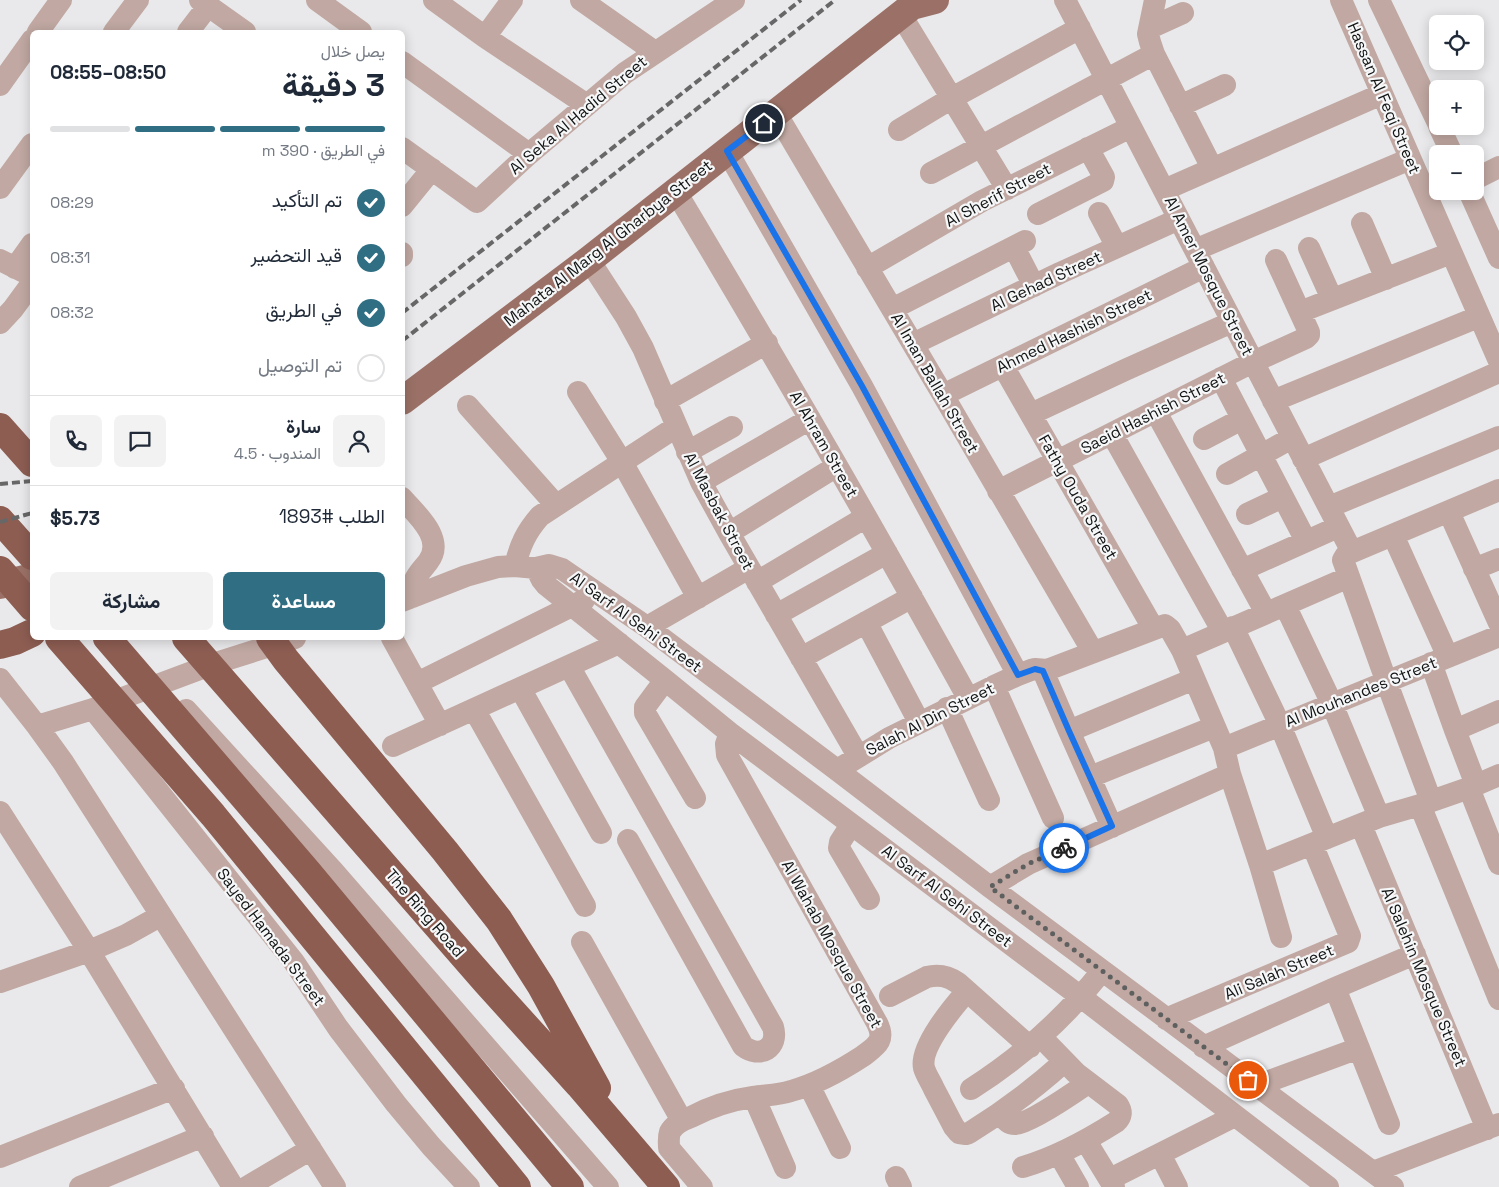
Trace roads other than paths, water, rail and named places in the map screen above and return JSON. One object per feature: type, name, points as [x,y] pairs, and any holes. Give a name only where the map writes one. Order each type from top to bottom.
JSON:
[{"type":"highway","points":[[0,427],[30,461]]},
{"type":"highway","points":[[0,520],[30,554]]},
{"type":"highway","points":[[0,570],[30,605]]},
{"type":"highway","points":[[61,640],[214,815],[517,1187]]},
{"type":"highway","points":[[109,640],[308,872],[570,1187]]},
{"type":"highway","name":"The Ring Road","points":[[188,640],[486,982],[580,1085],[666,1187]]},
{"type":"highway","points":[[280,640],[286,660],[462,871],[499,920],[541,986],[625,1138]]},
{"type":"main road","name":"Mahata Al Marg Al Gharbya Street","points":[[405,399],[589,260],[917,5]]},
{"type":"main road","points":[[0,585],[30,578]]},
{"type":"street","points":[[39,30],[61,0]]},
{"type":"street","points":[[116,30],[138,0]]},
{"type":"street","points":[[317,0],[358,30]]},
{"type":"street","points":[[434,0],[484,37],[587,105]]},
{"type":"street","points":[[484,37],[512,0]]},
{"type":"street","points":[[581,0],[655,52]]},
{"type":"street","name":"Al Amer Mosque Street","points":[[1065,0],[1352,552]]},
{"type":"street","points":[[1155,0],[1148,34],[1154,54],[1212,168]]},
{"type":"street","name":"Hassan Al Feqi Street","points":[[1341,0],[1478,316],[1497,351]]},
{"type":"street","points":[[1379,0],[1429,106]]},
{"type":"street","name":"Al Seka Al Hadid Street","points":[[432,169],[477,202],[529,154],[625,73],[721,3]]},
{"type":"street","points":[[917,5],[952,98],[1007,189]]},
{"type":"street","points":[[190,30],[217,6],[243,30]]},
{"type":"street","points":[[1150,28],[1183,13]]},
{"type":"street","points":[[899,130],[952,98],[1080,28]]},
{"type":"street","points":[[0,85],[30,43]]},
{"type":"street","points":[[931,173],[1154,54]]},
{"type":"street","points":[[405,64],[529,154]]},
{"type":"street","points":[[1180,106],[1225,85]]},
{"type":"street","points":[[1164,190],[1382,94]]},
{"type":"street","name":"Al Iman Ballah Street","points":[[776,113],[1093,652]]},
{"type":"street","name":"Al Sherif Street","points":[[867,268],[982,201],[1131,127]]},
{"type":"street","points":[[0,188],[30,147]]},
{"type":"street","points":[[1038,214],[1103,181],[1103,176],[1088,148]]},
{"type":"street","points":[[405,150],[432,169],[405,202]]},
{"type":"street","points":[[727,151],[876,412],[1018,675]]},
{"type":"street","name":"Ahmed Hashish Street","points":[[943,395],[1003,366],[1199,258],[1410,159]]},
{"type":"street","points":[[1484,174],[1499,167]]},
{"type":"street","name":"Al Ahram Street","points":[[676,192],[767,343],[968,698]]},
{"type":"street","points":[[1473,200],[1497,248]]},
{"type":"street","points":[[1099,213],[1117,247]]},
{"type":"street","name":"Al Gehad Street","points":[[913,344],[1179,219]]},
{"type":"street","points":[[1362,223],[1386,279]]},
{"type":"street","points":[[892,309],[1020,244],[1034,286]]},
{"type":"street","points":[[16,268],[30,247]]},
{"type":"street","points":[[1309,248],[1332,299]]},
{"type":"street","points":[[1276,260],[1300,312],[1451,253]]},
{"type":"street","name":"Al Masbak Street","points":[[589,260],[643,348],[701,482],[858,756]]},
{"type":"street","points":[[0,323],[30,287]]},
{"type":"street","name":"Saeid Hashish Street","points":[[998,491],[1253,362],[1306,338],[1309,332],[1300,312]]},
{"type":"street","points":[[1273,401],[1478,316]]},
{"type":"street","points":[[1031,414],[1232,322]]},
{"type":"street","points":[[665,402],[767,343]]},
{"type":"street","name":"Fathy Ouda Street","points":[[1003,366],[1153,628]]},
{"type":"street","points":[[1304,459],[1499,372]]},
{"type":"street","points":[[1221,378],[1306,541]]},
{"type":"street","points":[[578,392],[622,462],[698,598]]},
{"type":"street","points":[[468,406],[556,505]]},
{"type":"street","name":"Al Salehin Mosque Street","points":[[1156,412],[1242,570],[1275,609],[1332,704],[1414,954],[1493,1126]]},
{"type":"street","points":[[701,482],[810,418]]},
{"type":"street","points":[[1204,439],[1242,419]]},
{"type":"street","points":[[408,599],[482,571],[498,567],[526,567],[520,547],[529,529],[540,516],[676,427]]},
{"type":"street","points":[[687,452],[732,427]]},
{"type":"street","name":"Ali Salah Street","points":[[1112,434],[1228,630],[1280,725],[1350,936],[1348,942],[1166,1019]]},
{"type":"street","points":[[1242,570],[1306,541],[1334,517],[1499,437]]},
{"type":"street","points":[[1227,474],[1292,438]]},
{"type":"street","points":[[729,533],[837,466]]},
{"type":"street","points":[[1499,490],[1352,552],[1346,555],[1343,560],[1387,683],[1426,803],[1499,999]]},
{"type":"street","points":[[1247,514],[1283,497]]},
{"type":"street","points":[[405,501],[429,529],[434,544],[431,557],[416,576],[413,590],[408,599]]},
{"type":"street","points":[[0,507],[30,540]]},
{"type":"street","points":[[1449,512],[1499,623]]},
{"type":"street","points":[[646,627],[698,598],[753,575],[866,517]]},
{"type":"street","points":[[1393,535],[1440,660],[1454,730],[1499,864]]},
{"type":"street","points":[[776,615],[887,553]]},
{"type":"street","points":[[1474,569],[1499,558]]},
{"type":"street","name":"Al Sarf Al Sehi Street","points":[[526,567],[549,565],[562,569],[646,627],[1203,1047],[1393,1187]]},
{"type":"street","name":"Al Sarf Al Sehi Street","points":[[526,567],[571,606],[730,734],[1081,997],[1328,1187]]},
{"type":"street","points":[[1182,650],[1349,577]]},
{"type":"street","points":[[417,683],[598,593]]},
{"type":"street","points":[[801,658],[912,597]]},
{"type":"street","points":[[866,622],[919,722]]},
{"type":"street","points":[[1153,628],[1162,625],[1168,626],[1182,650],[1224,748],[1230,774],[1281,937]]},
{"type":"street","name":"Salah Al Din Street","points":[[836,770],[919,722],[1018,675],[1035,669],[1043,671],[1153,628]]},
{"type":"street","name":"Al Mouhandes Street","points":[[1224,748],[1499,636]]},
{"type":"street","points":[[121,640],[334,872],[608,1187]]},
{"type":"street","points":[[37,726],[93,709],[280,640]]},
{"type":"street","points":[[393,640],[440,725]]},
{"type":"street","points":[[393,746],[619,643]]},
{"type":"street","points":[[569,666],[773,1027],[774,1038],[769,1048],[759,1052],[748,1050],[744,1046],[628,840]]},
{"type":"street","points":[[1043,671],[1112,826]]},
{"type":"street","points":[[1069,731],[1194,679]]},
{"type":"street","points":[[0,680],[64,762],[160,916],[335,1187]]},
{"type":"street","points":[[665,680],[645,707],[645,713],[695,798]]},
{"type":"street","points":[[994,686],[1053,818]]},
{"type":"street","points":[[520,688],[600,833]]},
{"type":"street","points":[[948,708],[989,800]]},
{"type":"street","name":"Sayed Hamada Street","points":[[93,709],[294,962],[338,1028],[396,1104],[469,1187]]},
{"type":"street","points":[[474,709],[585,906]]},
{"type":"street","points":[[1454,730],[1499,710]]},
{"type":"street","points":[[1090,777],[1214,727]]},
{"type":"street","name":"Al Wahab Mosque Street","points":[[682,1121],[717,1106],[754,1097],[772,1095],[809,1085],[848,1066],[876,1046],[881,1039],[881,1030],[727,756],[726,744],[730,734]]},
{"type":"street","points":[[990,887],[1028,864],[1230,774]]},
{"type":"street","points":[[1260,865],[1370,821],[1426,803],[1499,775]]},
{"type":"street","points":[[0,812],[89,951],[233,1187]]},
{"type":"street","points":[[851,825],[840,842],[839,848],[869,899]]},
{"type":"street","points":[[0,982],[89,951],[126,935],[160,916]]},
{"type":"street","points":[[582,942],[682,1121],[675,1125],[670,1132],[669,1148],[702,1187]]},
{"type":"street","points":[[1203,1047],[1414,954]]},
{"type":"street","points":[[971,1089],[992,1076],[1035,1042],[1081,997],[1102,970]]},
{"type":"street","points":[[890,996],[927,977],[947,977],[1064,1062],[1118,1105],[1121,1116],[1116,1122],[1086,1141],[1059,1154],[1023,1167]]},
{"type":"street","points":[[1335,988],[1389,1124]]},
{"type":"street","points":[[968,991],[945,1018],[924,1055],[924,1068],[958,1133],[966,1134],[1000,1113],[1044,1080],[1064,1062]]},
{"type":"street","points":[[1256,1086],[1359,1048]]},
{"type":"street","points":[[1000,1113],[1010,1124],[1020,1124],[1043,1112],[1088,1083]]},
{"type":"street","points":[[809,1085],[840,1148]]},
{"type":"street","points":[[0,1157],[174,1088]]},
{"type":"street","points":[[754,1097],[784,1168]]},
{"type":"street","points":[[1086,1141],[1112,1183],[1160,1154],[1236,1116]]},
{"type":"street","points":[[1373,1172],[1493,1126]]},
{"type":"street","points":[[80,1187],[203,1136]]},
{"type":"street","points":[[247,1187],[311,1149]]},
{"type":"street","points":[[1059,1154],[1078,1187]]},
{"type":"street","points":[[1160,1154],[1177,1187]]},
{"type":"railway","points":[[405,311],[801,0]]},
{"type":"railway","points":[[405,339],[835,0]]},
{"type":"railway","points":[[0,484],[30,481]]},
{"type":"railway","points":[[0,522],[30,514]]}]
